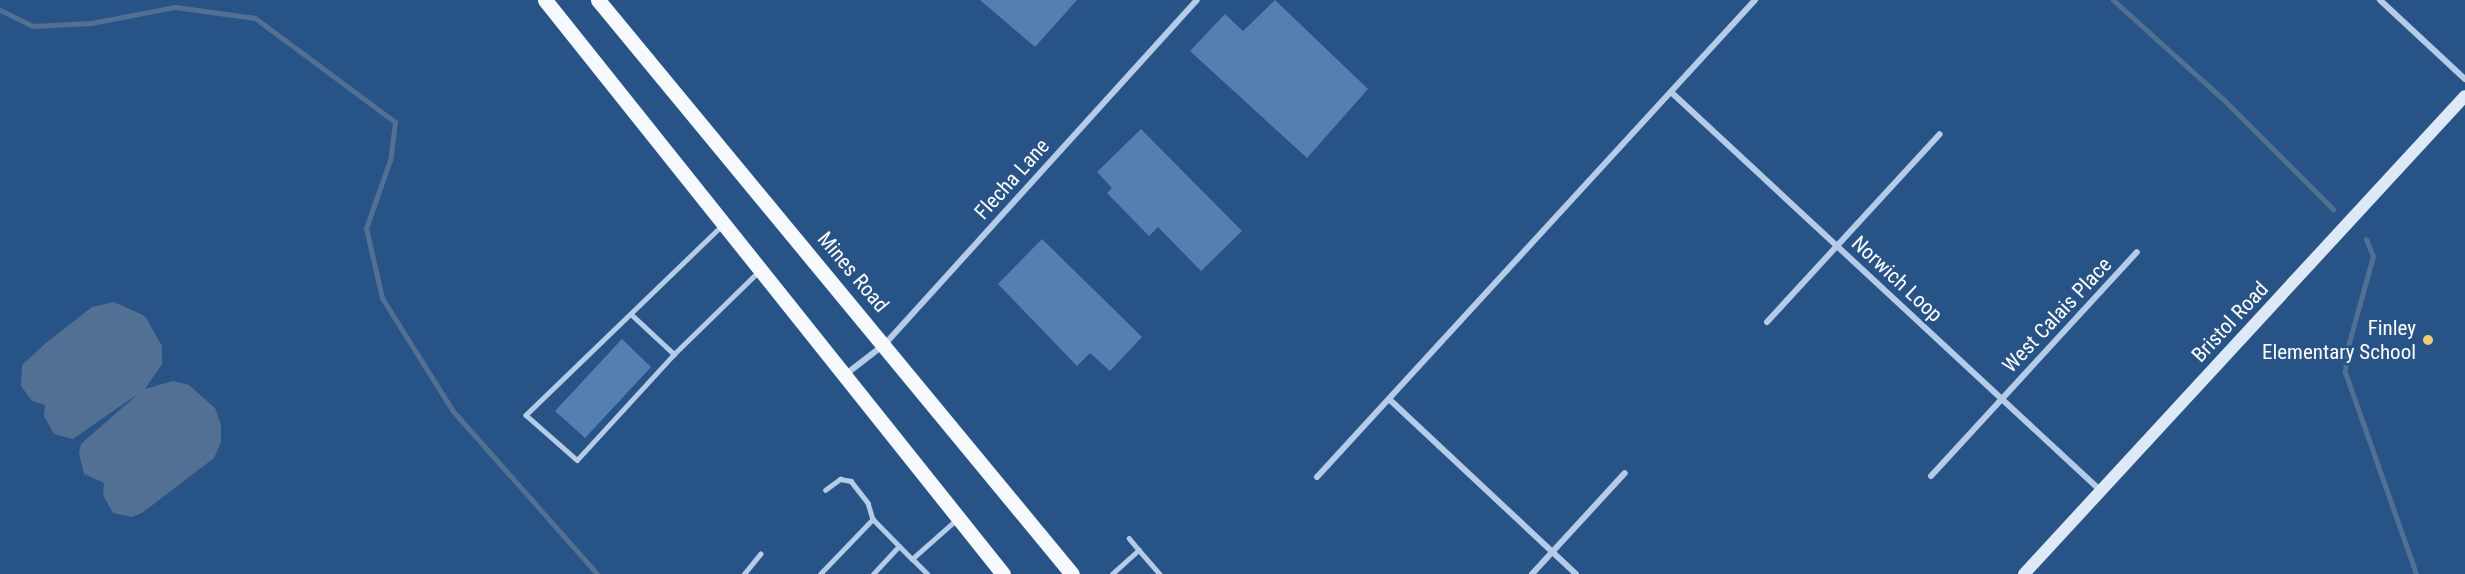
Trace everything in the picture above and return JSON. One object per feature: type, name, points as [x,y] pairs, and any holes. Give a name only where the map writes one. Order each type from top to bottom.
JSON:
[{"type":"main road","points":[[545,0],[762,268],[1003,574]]},
{"type":"main road","name":"Mines Road","points":[[598,0],[885,344],[1072,574]]},
{"type":"street","name":"Flecha Lane","points":[[846,374],[885,344],[1197,0]]},
{"type":"street","points":[[1317,477],[1755,0]]},
{"type":"street","points":[[2380,0],[2465,80]]},
{"type":"street","name":"Norwich Loop","points":[[1671,92],[2101,491]]},
{"type":"street","name":"Bristol Road","points":[[2030,572],[2101,491],[2465,96]]},
{"type":"street","points":[[1767,322],[1940,134]]},
{"type":"street","name":"West Calais Place","points":[[1931,476],[2137,252]]},
{"type":"street","points":[[1389,399],[1576,574]]},
{"type":"street","points":[[1532,574],[1625,473]]},
{"type":"lane","points":[[725,223],[526,415],[577,460],[674,354],[762,268]]},
{"type":"lane","points":[[631,314],[674,354]]},
{"type":"lane","points":[[825,490],[840,479],[851,481],[868,503],[873,519],[927,574]]},
{"type":"lane","points":[[912,559],[959,517]]},
{"type":"lane","points":[[820,574],[873,519]]},
{"type":"lane","points":[[1128,538],[1160,574]]},
{"type":"lane","points":[[873,574],[898,547]]},
{"type":"lane","points":[[1112,574],[1139,550]]},
{"type":"lane","points":[[744,574],[760,554]]},
{"type":"water","points":[[114,302],[145,316],[162,346],[162,364],[145,389],[173,381],[189,385],[215,408],[221,425],[221,442],[214,458],[142,513],[132,517],[113,513],[103,495],[104,483],[84,474],[79,453],[81,444],[139,393],[73,439],[54,434],[44,416],[45,405],[32,401],[21,386],[22,365],[47,342],[92,307]]},
{"type":"building","points":[[980,0],[1077,0],[1035,47]]},
{"type":"building","points":[[1275,0],[1368,89],[1307,158],[1190,51],[1225,14],[1243,31]]},
{"type":"building","points":[[1141,129],[1242,231],[1201,271],[1158,227],[1149,236],[1107,193],[1112,188],[1097,172]]},
{"type":"building","points":[[1042,239],[1142,337],[1110,371],[1090,353],[1077,366],[998,284]]},
{"type":"building","points":[[622,339],[651,367],[585,438],[555,411]]},
{"type":"waterway","points":[[2113,0],[2223,99],[2333,209]]},
{"type":"waterway","points":[[0,10],[33,26],[91,23],[175,7],[255,18],[395,122],[390,160],[366,228],[382,298],[453,411],[597,574]]},
{"type":"waterway","points":[[2366,239],[2373,256],[2348,346],[2345,372],[2416,574]]},
{"type":"place","name":"Finley Elementary School","points":[[2428,340]]}]
